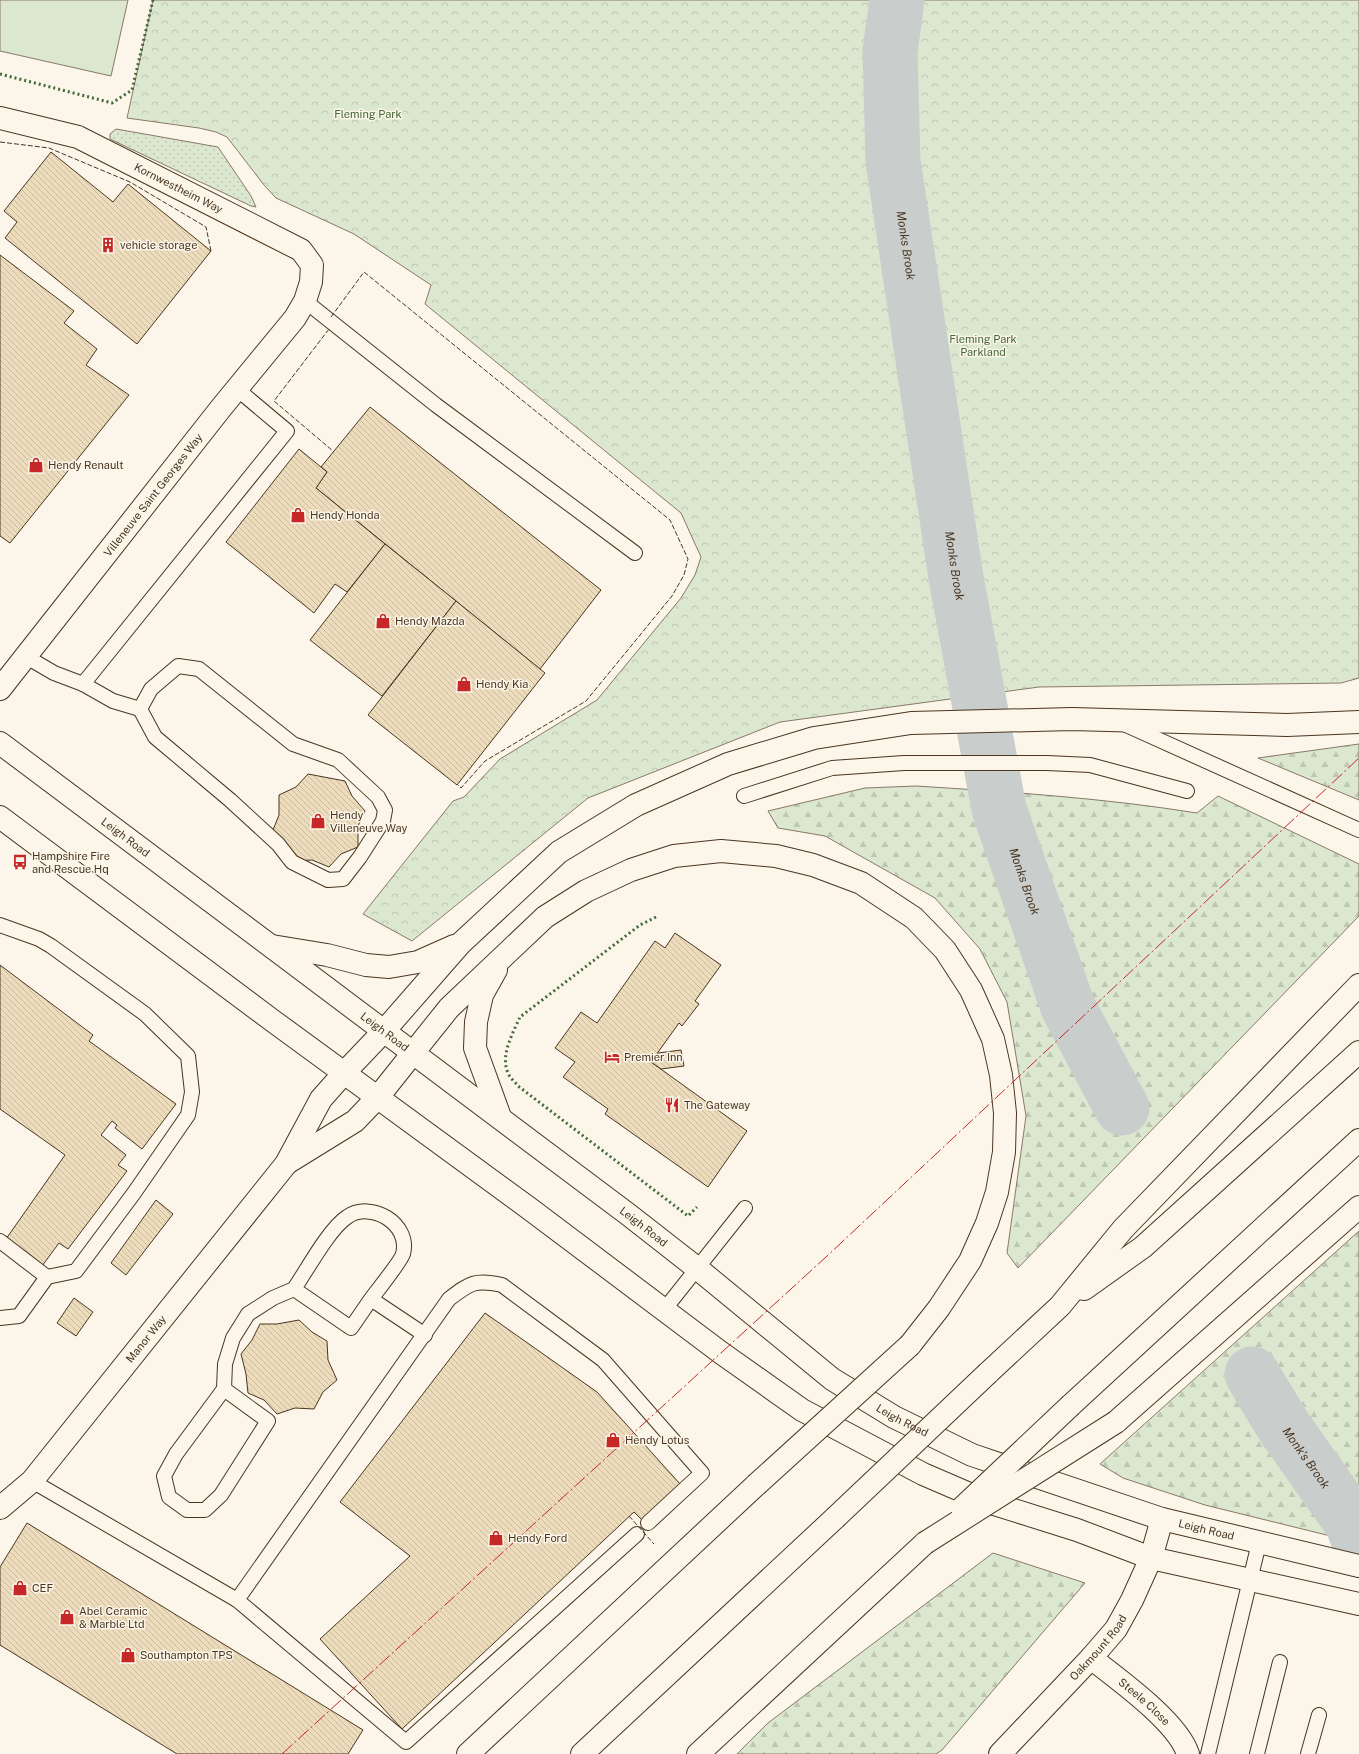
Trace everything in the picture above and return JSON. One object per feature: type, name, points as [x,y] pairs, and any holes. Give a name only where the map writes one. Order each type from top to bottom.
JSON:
[{"type":"main road","name":"Kornwestheim Way","points":[[0,118],[78,137],[301,250],[312,265],[311,282],[305,301]]},
{"type":"main road","name":"Villeneuve Saint Georges Way","points":[[0,689],[221,408],[295,318],[305,301]]},
{"type":"main road","points":[[272,946],[327,955],[366,965],[389,967],[418,962],[460,944],[560,852],[636,805],[728,764],[807,740],[911,723],[1072,719],[1287,725],[1359,722]]},
{"type":"main road","name":"Leigh Road","points":[[0,743],[500,1117],[698,1269],[832,1379],[894,1417],[972,1455],[1162,1519],[1359,1566]]},
{"type":"main road","points":[[0,817],[344,1073],[556,1228],[664,1310],[802,1410],[923,1474],[988,1502],[1077,1530],[1151,1558],[1359,1604]]},
{"type":"main road","name":"Manor Way","points":[[286,1164],[355,1121],[378,1097],[449,1008],[545,917],[586,891],[631,870],[674,856],[721,851],[776,856],[813,865],[860,883],[914,918],[945,950],[971,990],[993,1039],[1001,1075],[1005,1113],[1004,1152],[997,1192],[987,1223],[966,1267],[939,1308],[910,1345],[756,1485],[468,1754]]},
{"type":"main road","name":"Manor Way","points":[[0,1508],[32,1481],[286,1164],[321,1099],[384,1031],[460,944]]},
{"type":"main road","points":[[500,1117],[475,1048],[476,1022],[482,995],[504,955]]},
{"type":"main road","points":[[1060,1306],[1123,1229],[1359,985]]},
{"type":"main road","points":[[582,1754],[1060,1306],[1143,1247],[1359,1052]]},
{"type":"main road","points":[[698,1754],[1071,1405],[1359,1140]]},
{"type":"main road","points":[[925,1543],[1116,1422],[1359,1206]]},
{"type":"main road","name":"Oakmount Road","points":[[1000,1754],[1091,1658],[1116,1629],[1132,1600],[1151,1558],[1162,1519]]},
{"type":"main road","name":"Steele Close","points":[[1091,1658],[1152,1708],[1176,1732],[1188,1754]]},
{"type":"lane","points":[[305,301],[436,405],[635,553]]},
{"type":"lane","points":[[83,684],[287,431],[237,389]]},
{"type":"lane","points":[[25,656],[54,673],[83,684],[113,701],[140,710],[155,737],[235,805],[278,844],[292,862],[328,880],[343,879],[360,857],[383,821],[385,810],[378,797],[338,760],[293,744],[200,669],[178,666],[151,689],[140,710]]},
{"type":"lane","points":[[1116,720],[1359,830]]},
{"type":"lane","points":[[744,796],[832,768],[904,763],[1047,763],[1090,765],[1187,791]]},
{"type":"lane","points":[[0,925],[38,939],[51,946],[145,1014],[188,1056],[192,1092],[188,1115],[134,1193],[76,1271],[47,1277],[19,1316],[0,1318]]},
{"type":"lane","points":[[664,1310],[745,1208]]},
{"type":"lane","points":[[224,1389],[268,1422],[221,1495],[205,1510],[187,1510],[170,1497],[164,1476],[176,1454],[224,1389],[225,1364],[233,1338],[248,1314],[273,1298],[294,1289],[336,1226],[347,1217],[358,1211],[371,1212],[384,1216],[395,1224],[401,1231],[404,1244],[403,1255],[351,1328],[294,1289]]},
{"type":"lane","points":[[0,1241],[47,1277]]},
{"type":"lane","points":[[237,1600],[449,1299],[467,1285],[484,1281],[502,1285],[603,1360],[702,1474],[648,1523]]},
{"type":"lane","points":[[371,1299],[424,1335]]},
{"type":"lane","points":[[32,1481],[237,1600],[406,1742],[637,1534]]},
{"type":"lane","points":[[1208,1754],[1259,1543]]},
{"type":"lane","points":[[1257,1754],[1280,1662]]},
{"type":"lane","points":[[1308,1754],[1319,1715]]},
{"type":"green space","points":[[0,0],[128,0],[111,76],[0,51]]},
{"type":"green space","name":"Fleming Park Parkland","points":[[153,0],[1359,0],[1359,678],[1341,683],[1039,687],[780,722],[588,798],[412,941],[363,914],[453,801],[464,797],[500,759],[597,700],[681,598],[695,575],[701,557],[681,513],[425,304],[431,285],[354,234],[276,198],[264,185],[227,137],[216,132],[199,128],[127,118]]},
{"type":"green space","points":[[116,129],[218,147],[251,196],[256,207],[251,206],[110,139],[110,134]]},
{"type":"green space","points":[[1359,744],[1359,800],[1258,758]]},
{"type":"green space","points":[[916,786],[1092,799],[1197,813],[1218,796],[1359,864],[1359,916],[1018,1268],[1007,1253],[1026,1116],[1007,1002],[980,949],[935,898],[825,836],[778,828],[768,811],[865,788]]},
{"type":"green space","points":[[1359,1231],[1359,1543],[1205,1505],[1123,1478],[1100,1464]]},
{"type":"green space","points":[[993,1553],[1085,1583],[942,1750],[936,1754],[737,1754],[768,1723]]},
{"type":"building","name":"vehicle storage","points":[[51,152],[113,202],[128,184],[211,251],[137,344],[5,238],[17,222],[4,211]]},
{"type":"building","name":"Hendy Renault","points":[[0,255],[74,311],[64,323],[97,349],[86,365],[129,395],[10,543],[0,536]]},
{"type":"building","points":[[370,407],[601,590],[540,669],[316,488],[327,472],[321,467]]},
{"type":"building","name":"Hendy Honda","points":[[299,449],[327,472],[316,488],[385,544],[347,592],[335,584],[314,613],[226,542]]},
{"type":"building","name":"Hendy Mazda","points":[[385,544],[456,601],[382,696],[310,640]]},
{"type":"building","name":"Hendy Kia","points":[[456,601],[545,673],[457,785],[368,715]]},
{"type":"building","name":"Hendy Villeneuve Way","points":[[308,774],[345,781],[352,796],[365,811],[358,826],[358,847],[341,854],[329,867],[312,860],[293,861],[273,830],[279,815],[279,795],[296,787]]},
{"type":"building","name":"Premier Inn","points":[[675,933],[721,965],[695,1001],[699,1004],[682,1026],[679,1023],[651,1062],[747,1131],[708,1187],[605,1114],[608,1109],[563,1077],[575,1062],[555,1048],[581,1012],[597,1023],[655,941],[665,948]]},
{"type":"building","points":[[0,965],[93,1035],[89,1041],[176,1104],[142,1149],[115,1128],[117,1125],[112,1121],[101,1135],[126,1155],[118,1165],[127,1171],[68,1249],[59,1243],[42,1266],[6,1239],[65,1155],[0,1109]]},
{"type":"building","points":[[681,1050],[684,1066],[661,1069],[651,1062],[658,1053]]},
{"type":"building","points":[[156,1200],[173,1214],[126,1275],[111,1263]]},
{"type":"building","points":[[74,1298],[93,1312],[76,1336],[57,1323]]},
{"type":"building","name":"Hendy Ford","points":[[485,1313],[597,1392],[681,1485],[642,1520],[634,1512],[402,1729],[320,1639],[410,1556],[340,1502]]},
{"type":"building","points":[[299,1320],[312,1332],[327,1341],[328,1360],[337,1380],[323,1392],[314,1409],[295,1408],[277,1414],[264,1400],[248,1393],[246,1374],[241,1354],[252,1340],[260,1324],[277,1324]]},
{"type":"building","points":[[27,1523],[363,1730],[348,1754],[177,1754],[0,1645],[0,1567]]},
{"type":"waterway","name":"Monks Brook","points":[[897,0],[890,51],[893,161],[956,578],[999,809],[1068,1007],[1122,1108]]},
{"type":"waterway","name":"Monk's Brook","points":[[1252,1374],[1284,1427],[1352,1523],[1359,1541]]},
{"type":"hedge","points":[[0,74],[112,103],[132,90],[153,0]]},
{"type":"hedge","points":[[656,917],[640,925],[520,1017],[508,1044],[506,1052],[506,1066],[509,1075],[518,1086],[688,1216],[697,1207]]},
{"type":"fence","points":[[0,142],[49,148],[130,182],[206,227],[211,251]]},
{"type":"fence","points":[[331,317],[364,272],[670,520],[688,559],[684,575],[672,596],[586,701],[485,761],[461,788],[457,784]]},
{"type":"fence","points":[[329,329],[274,401],[333,451]]},
{"type":"fence","points":[[629,1516],[654,1544]]},
{"type":"power","points":[[282,1754],[826,1257],[1359,758]]},
{"type":"place","name":"vehicle storage","points":[[108,245]]},
{"type":"place","name":"Hendy Renault","points":[[36,465]]},
{"type":"place","name":"Hendy Honda","points":[[298,515]]},
{"type":"place","name":"Hendy Mazda","points":[[383,621]]},
{"type":"place","name":"Hendy Kia","points":[[464,684]]},
{"type":"place","name":"Hendy Villeneuve Way","points":[[318,821]]},
{"type":"place","name":"Hampshire Fire and Rescue Hq","points":[[20,862]]},
{"type":"place","name":"Premier Inn","points":[[612,1057]]},
{"type":"place","name":"The Gateway","points":[[672,1105]]},
{"type":"place","name":"Hendy Lotus","points":[[613,1440]]},
{"type":"place","name":"Hendy Ford","points":[[496,1538]]},
{"type":"place","name":"CEF","points":[[20,1588]]},
{"type":"place","name":"Abel Ceramic & Marble Ltd","points":[[67,1617]]},
{"type":"place","name":"Southampton TPS","points":[[128,1655]]},
{"type":"park label","name":"Fleming Park","points":[[368,114]]}]
